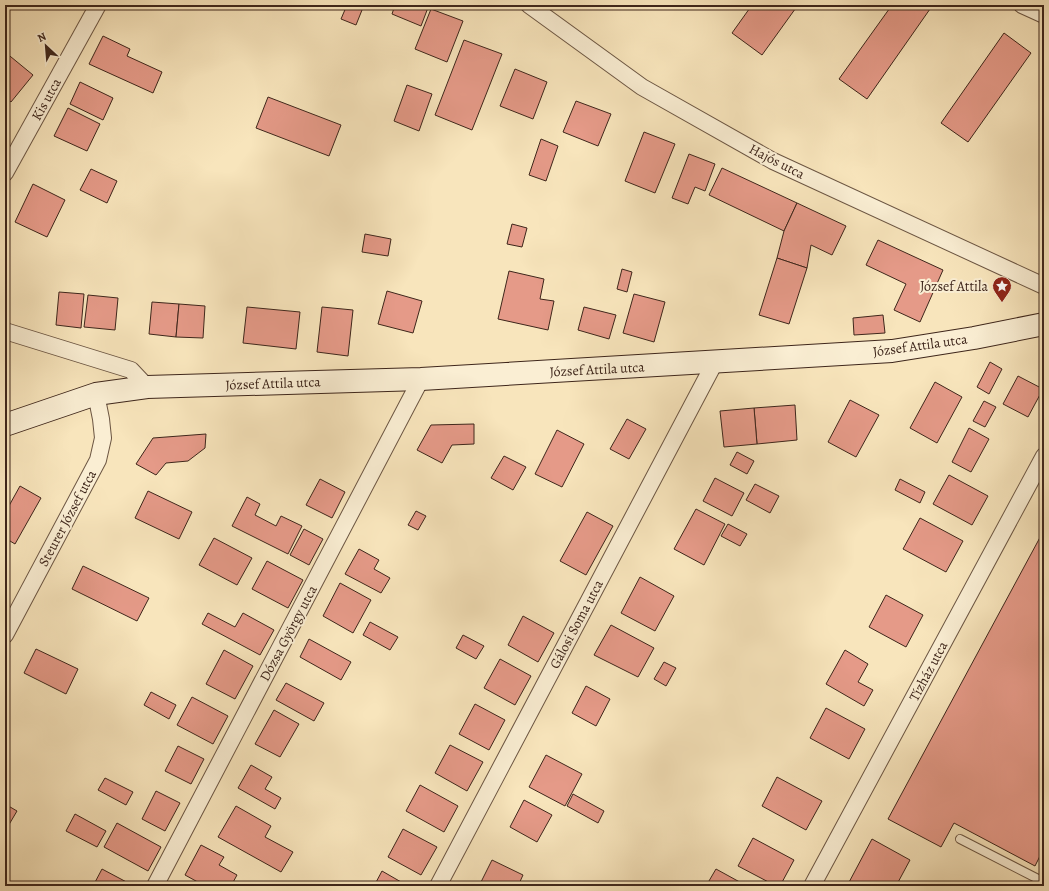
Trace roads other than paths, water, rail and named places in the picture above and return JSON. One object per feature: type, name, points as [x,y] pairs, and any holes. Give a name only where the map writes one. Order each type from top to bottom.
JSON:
[{"type":"street","name":"Kis utca","points":[[5,173],[98,5]]},
{"type":"street","name":"Hajós utca","points":[[529,5],[642,87],[773,161],[1044,286]]},
{"type":"street","points":[[1022,5],[1044,15]]},
{"type":"street","name":"József Attila utca","points":[[5,425],[96,394],[147,387],[421,379],[892,351],[974,338],[1044,324]]},
{"type":"street","points":[[5,331],[131,370],[147,387]]},
{"type":"street","name":"Gálosi Soma utca","points":[[438,886],[715,362]]},
{"type":"street","name":"Dózsa György utca","points":[[155,886],[421,379]]},
{"type":"street","name":"Steurer József utca","points":[[6,630],[98,460],[103,438],[96,394]]},
{"type":"street","name":"Tízház utca","points":[[812,886],[1044,456]]},
{"type":"lane","points":[[960,839],[1044,882]]},
{"type":"place","name":"József Attila","points":[[1002,303]]}]
